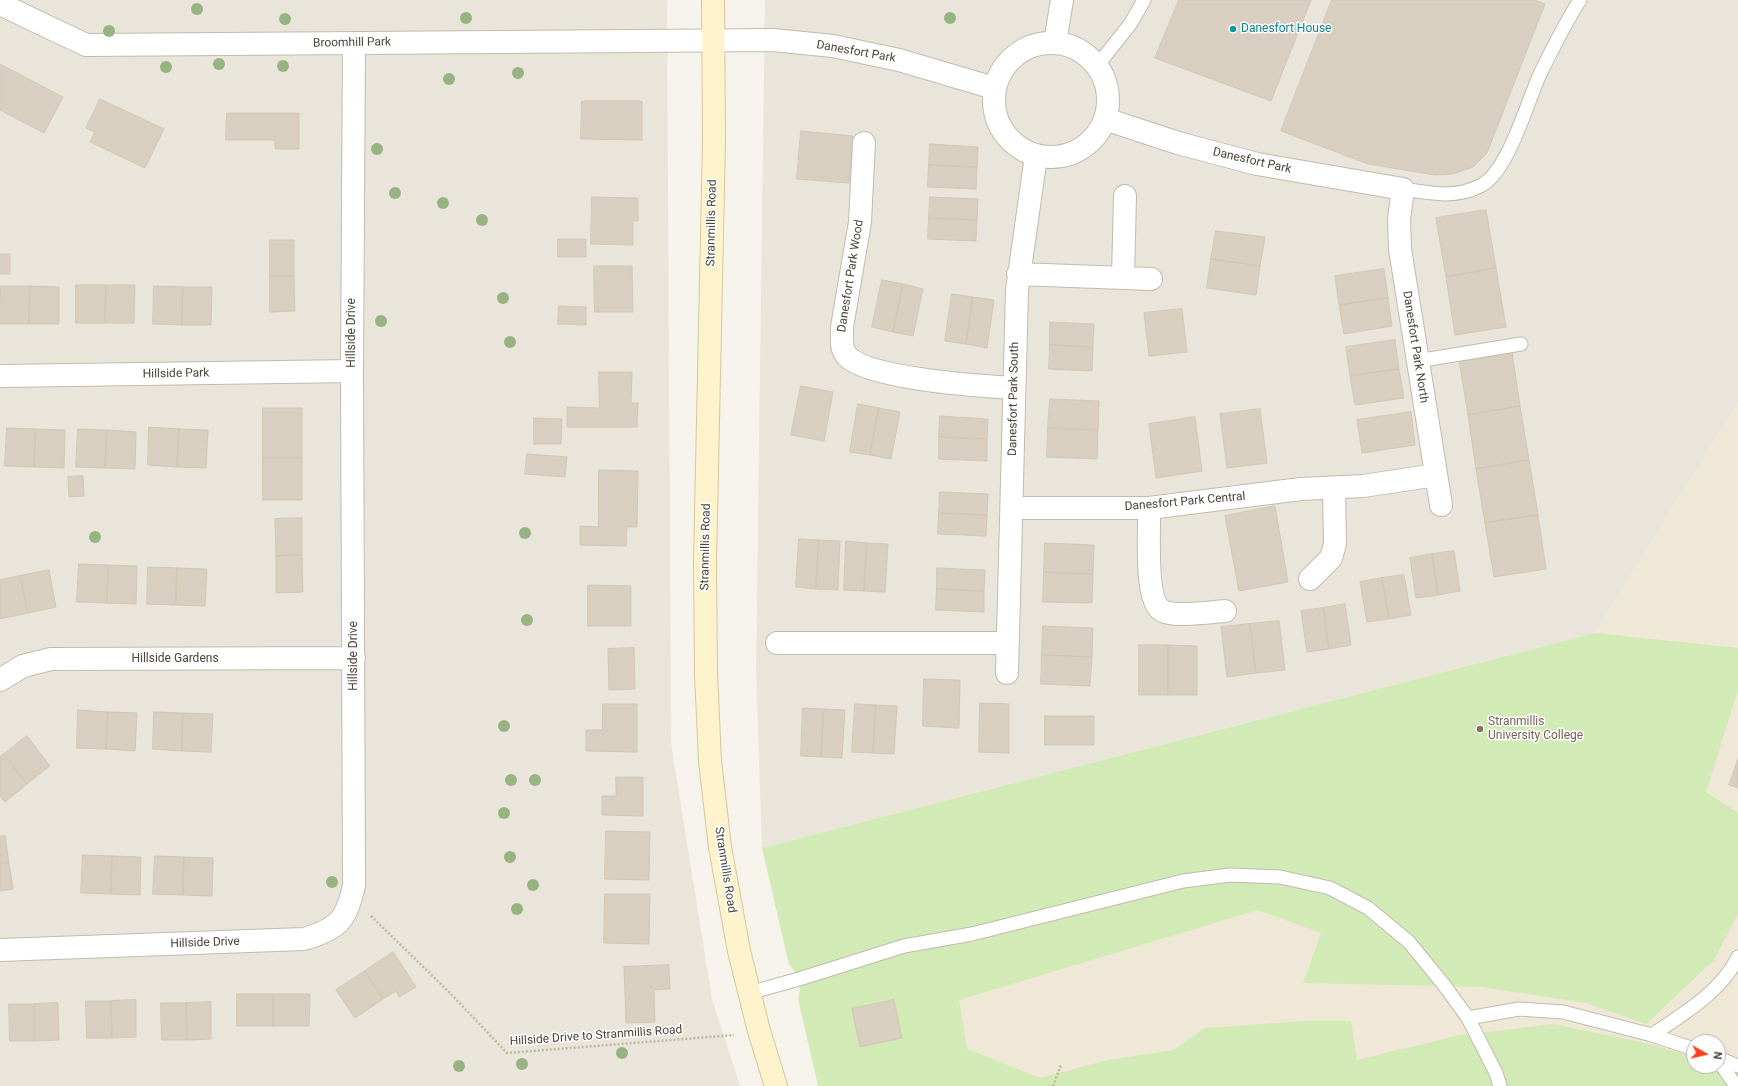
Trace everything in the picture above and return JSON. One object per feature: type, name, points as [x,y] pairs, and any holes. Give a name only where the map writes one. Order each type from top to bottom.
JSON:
[{"type":"street","name":"Stranmillis Road","points":[[713,0],[714,140],[705,562],[706,674],[710,760],[720,847],[739,951],[759,1031],[776,1086]]},
{"type":"street","points":[[1055,43],[1062,0]]},
{"type":"street","name":"Broomhill Park","points":[[0,4],[86,44],[713,39]]},
{"type":"street","name":"Danesfort Park","points":[[713,39],[773,40],[832,46],[899,60],[994,88]]},
{"type":"street","name":"Hillside Drive","points":[[0,950],[304,939],[323,933],[341,921],[350,905],[354,885],[352,371],[354,43]]},
{"type":"street","points":[[1055,43],[1071,46],[1086,54],[1097,66],[1104,78],[1108,92],[1108,106],[1105,120],[1097,135],[1085,147],[1070,155],[1053,158],[1036,156],[1020,149],[1004,133],[998,123],[993,106],[994,88],[1010,59],[1023,50],[1039,44],[1055,43]]},
{"type":"street","name":"Danesfort Park","points":[[1105,120],[1178,143],[1256,164],[1403,189]]},
{"type":"street","name":"Danesfort Park Wood","points":[[864,144],[860,222],[842,327],[842,343],[846,355],[856,363],[874,370],[958,385],[1014,388]]},
{"type":"street","name":"Danesfort Park South","points":[[1007,673],[1018,274],[1036,156]]},
{"type":"street","name":"Danesfort Park North","points":[[1403,189],[1399,219],[1400,249],[1441,504]]},
{"type":"street","points":[[1123,278],[1124,196]]},
{"type":"street","points":[[1018,274],[1151,279]]},
{"type":"street","name":"Hillside Park","points":[[0,376],[352,371]]},
{"type":"street","name":"Danesfort Park Central","points":[[1012,508],[1149,508],[1301,489],[1376,485],[1436,475]]},
{"type":"street","points":[[1310,579],[1331,558],[1335,544],[1334,488]]},
{"type":"street","points":[[1149,508],[1150,584],[1152,600],[1161,610],[1173,614],[1225,611]]},
{"type":"street","points":[[777,644],[1008,642]]},
{"type":"street","name":"Hillside Gardens","points":[[0,680],[23,666],[51,659],[354,658]]},
{"type":"lane","points":[[1097,66],[1131,23],[1144,0]]},
{"type":"lane","points":[[1403,189],[1450,195],[1466,192],[1482,186],[1497,172],[1508,154],[1540,73],[1570,14],[1580,0]]},
{"type":"lane","points":[[1417,361],[1521,344]]},
{"type":"lane","points":[[749,993],[904,946],[972,934],[1183,880],[1230,875],[1280,877],[1330,888],[1368,908],[1409,942],[1444,985],[1468,1018],[1496,1073],[1500,1086]]},
{"type":"lane","points":[[1652,1035],[1708,996],[1733,967],[1738,957]]},
{"type":"lane","points":[[1468,1018],[1519,1009],[1563,1012],[1652,1035],[1686,1046]]},
{"type":"lane","points":[[1726,1062],[1738,1066]]},
{"type":"lane","points":[[1726,1071],[1736,1086]]},
{"type":"path","name":"Hillside Drive to Stranmillis Road","points":[[350,905],[375,919],[449,992],[507,1053],[723,1036],[759,1031]]},
{"type":"path","points":[[1053,1086],[1061,1065]]},
{"type":"shaded area","points":[[0,0],[667,0],[671,743],[712,999],[740,1086],[0,1086]]},
{"type":"shaded area","points":[[765,0],[1738,0],[1738,403],[1595,633],[762,848],[756,670]]},
{"type":"shaded area","name":"Stranmillis University College","points":[[1738,403],[1738,1086],[828,1086],[799,979],[789,964],[762,848],[1595,633]]},
{"type":"green space","name":"Stranmillis University College","points":[[1595,633],[1738,648],[1738,690],[1706,792],[1738,813],[1738,914],[1714,960],[1646,1024],[1586,1003],[1482,987],[1303,983],[1321,933],[1258,910],[959,1000],[967,1049],[1040,1078],[1108,1060],[1174,1050],[1205,1028],[1305,1021],[1351,1021],[1357,1060],[1455,1036],[1553,1024],[1650,1044],[1686,1055],[1686,1074],[1726,1074],[1726,1068],[1738,1070],[1738,1086],[818,1086],[798,999],[800,989],[799,980],[789,964],[762,848]]},
{"type":"building","name":"Danesfort House","points":[[1179,0],[1311,0],[1271,101],[1155,58]]},
{"type":"building","points":[[1332,0],[1535,0],[1545,4],[1487,153],[1473,167],[1453,174],[1435,175],[1368,164],[1281,131]]},
{"type":"building","points":[[0,64],[63,97],[44,133],[0,110]]},
{"type":"building","points":[[100,99],[164,129],[145,168],[90,142],[95,132],[86,128]]},
{"type":"building","points":[[582,101],[642,101],[642,140],[581,139]]},
{"type":"building","points":[[227,113],[299,113],[299,149],[275,149],[275,140],[226,140]]},
{"type":"building","points":[[801,131],[853,136],[849,183],[797,179]]},
{"type":"building","points":[[930,144],[978,147],[977,167],[929,165]]},
{"type":"building","points":[[929,165],[977,167],[976,189],[928,187]]},
{"type":"building","points":[[592,197],[638,198],[638,221],[633,221],[633,245],[591,244]]},
{"type":"building","points":[[930,197],[978,199],[977,220],[929,218]]},
{"type":"building","points":[[1486,210],[1496,268],[1446,277],[1436,218]]},
{"type":"building","points":[[929,218],[977,220],[976,241],[928,239]]},
{"type":"building","points":[[1216,231],[1265,237],[1260,266],[1211,259]]},
{"type":"building","points":[[558,239],[586,239],[586,257],[558,257]]},
{"type":"building","points":[[270,240],[294,240],[294,276],[270,276]]},
{"type":"building","points":[[0,254],[10,254],[10,274],[0,274]]},
{"type":"building","points":[[1211,259],[1260,266],[1256,295],[1207,288]]},
{"type":"building","points":[[594,266],[632,266],[633,312],[595,312]]},
{"type":"building","points":[[1496,268],[1506,327],[1455,335],[1446,277]]},
{"type":"building","points":[[1384,269],[1388,298],[1339,305],[1335,276]]},
{"type":"building","points":[[270,276],[294,276],[295,311],[270,312]]},
{"type":"building","points":[[882,280],[903,284],[893,332],[872,327]]},
{"type":"building","points":[[903,284],[923,289],[913,336],[893,332]]},
{"type":"building","points":[[76,285],[106,285],[105,323],[76,323]]},
{"type":"building","points":[[106,285],[135,285],[134,323],[105,323]]},
{"type":"building","points":[[1,286],[30,286],[29,324],[0,324]]},
{"type":"building","points":[[30,286],[59,287],[59,324],[29,324]]},
{"type":"building","points":[[154,286],[183,287],[182,325],[153,324]]},
{"type":"building","points":[[183,287],[212,287],[211,325],[182,325]]},
{"type":"building","points":[[952,294],[973,297],[966,344],[945,341]]},
{"type":"building","points":[[973,297],[994,300],[987,348],[966,344]]},
{"type":"building","points":[[1388,298],[1392,326],[1344,334],[1339,305]]},
{"type":"building","points":[[559,306],[586,307],[586,325],[558,324]]},
{"type":"building","points":[[1182,309],[1187,352],[1149,356],[1144,313]]},
{"type":"building","points":[[1050,322],[1094,324],[1093,347],[1050,345]]},
{"type":"building","points":[[1395,340],[1399,369],[1350,376],[1346,347]]},
{"type":"building","points":[[1050,345],[1093,347],[1092,371],[1049,369]]},
{"type":"building","points":[[1512,352],[1520,406],[1468,415],[1459,360]]},
{"type":"building","points":[[1399,369],[1404,398],[1355,405],[1350,376]]},
{"type":"building","points":[[599,372],[632,372],[631,403],[638,403],[637,427],[567,427],[567,407],[599,408]]},
{"type":"building","points":[[801,386],[833,392],[824,441],[791,435]]},
{"type":"building","points":[[1050,399],[1099,401],[1098,430],[1048,428]]},
{"type":"building","points":[[858,404],[879,408],[870,455],[850,452]]},
{"type":"building","points":[[1520,406],[1529,460],[1476,469],[1468,415]]},
{"type":"building","points":[[263,408],[302,408],[302,458],[263,458]]},
{"type":"building","points":[[879,408],[900,412],[891,459],[870,455]]},
{"type":"building","points":[[1260,409],[1267,463],[1227,468],[1220,414]]},
{"type":"building","points":[[1411,412],[1415,445],[1362,453],[1357,420]]},
{"type":"building","points":[[940,416],[988,419],[987,439],[939,437]]},
{"type":"building","points":[[1195,417],[1202,471],[1156,478],[1149,424]]},
{"type":"building","points":[[534,418],[562,419],[561,444],[534,444]]},
{"type":"building","points":[[149,427],[179,429],[177,467],[148,465]]},
{"type":"building","points":[[7,428],[36,429],[34,467],[5,466]]},
{"type":"building","points":[[1048,428],[1098,430],[1097,459],[1047,457]]},
{"type":"building","points":[[36,429],[65,430],[64,468],[34,467]]},
{"type":"building","points":[[78,429],[107,430],[105,468],[76,467]]},
{"type":"building","points":[[179,429],[208,430],[206,468],[177,467]]},
{"type":"building","points":[[107,430],[136,432],[135,469],[105,468]]},
{"type":"building","points":[[939,437],[987,439],[987,461],[939,459]]},
{"type":"building","points":[[527,454],[567,457],[565,477],[525,474]]},
{"type":"building","points":[[263,458],[302,458],[302,500],[263,500]]},
{"type":"building","points":[[1529,460],[1538,515],[1485,523],[1476,469]]},
{"type":"building","points":[[599,470],[638,471],[637,527],[627,527],[626,546],[580,545],[580,526],[598,527]]},
{"type":"building","points":[[83,476],[84,496],[69,497],[68,477]]},
{"type":"building","points":[[940,492],[988,494],[987,515],[939,513]]},
{"type":"building","points":[[1275,506],[1288,582],[1239,591],[1225,516]]},
{"type":"building","points":[[939,513],[987,515],[986,536],[938,534]]},
{"type":"building","points":[[1538,515],[1546,569],[1494,577],[1485,523]]},
{"type":"building","points":[[302,518],[302,555],[276,556],[275,519]]},
{"type":"building","points":[[799,539],[819,540],[816,589],[796,587]]},
{"type":"building","points":[[819,540],[840,541],[838,590],[816,589]]},
{"type":"building","points":[[846,541],[867,543],[864,591],[844,590]]},
{"type":"building","points":[[867,543],[888,544],[885,592],[864,591]]},
{"type":"building","points":[[1045,543],[1094,545],[1093,574],[1044,572]]},
{"type":"building","points":[[1454,551],[1460,591],[1438,595],[1432,554]]},
{"type":"building","points":[[1432,554],[1438,595],[1416,598],[1410,558]]},
{"type":"building","points":[[302,555],[303,592],[276,593],[276,556]]},
{"type":"building","points":[[79,564],[108,565],[107,603],[77,602]]},
{"type":"building","points":[[108,565],[137,566],[136,604],[107,603]]},
{"type":"building","points":[[148,567],[177,568],[176,605],[147,604]]},
{"type":"building","points":[[177,568],[207,569],[205,606],[176,605]]},
{"type":"building","points":[[937,568],[985,570],[984,591],[937,589]]},
{"type":"building","points":[[49,570],[56,607],[28,613],[20,576]]},
{"type":"building","points":[[1044,572],[1093,574],[1092,603],[1043,602]]},
{"type":"building","points":[[1404,575],[1411,615],[1389,619],[1382,578]]},
{"type":"building","points":[[20,576],[28,613],[0,619],[0,580]]},
{"type":"building","points":[[1382,578],[1389,619],[1367,622],[1360,582]]},
{"type":"building","points":[[588,585],[631,586],[631,626],[588,626]]},
{"type":"building","points":[[937,589],[984,591],[984,612],[936,610]]},
{"type":"building","points":[[1345,604],[1351,645],[1329,649],[1323,608]]},
{"type":"building","points":[[1323,608],[1329,649],[1307,652],[1301,611]]},
{"type":"building","points":[[1279,621],[1285,670],[1256,673],[1250,624]]},
{"type":"building","points":[[1250,624],[1256,673],[1227,677],[1221,627]]},
{"type":"building","points":[[1043,626],[1093,628],[1092,657],[1042,655]]},
{"type":"building","points":[[1139,645],[1168,645],[1168,695],[1139,695]]},
{"type":"building","points":[[1168,645],[1197,646],[1197,695],[1168,695]]},
{"type":"building","points":[[634,648],[635,689],[609,690],[608,649]]},
{"type":"building","points":[[1042,655],[1092,657],[1090,686],[1041,684]]},
{"type":"building","points":[[924,679],[960,680],[959,728],[923,726]]},
{"type":"building","points":[[980,703],[1009,704],[1009,753],[979,752]]},
{"type":"building","points":[[603,704],[637,704],[637,752],[586,751],[586,730],[602,730]]},
{"type":"building","points":[[855,704],[876,705],[873,753],[852,752]]},
{"type":"building","points":[[876,705],[897,706],[894,754],[873,753]]},
{"type":"building","points":[[803,708],[824,709],[821,757],[801,756]]},
{"type":"building","points":[[824,709],[845,710],[842,758],[821,757]]},
{"type":"building","points":[[78,710],[108,712],[106,749],[77,748]]},
{"type":"building","points":[[108,712],[137,713],[135,751],[106,749]]},
{"type":"building","points":[[154,712],[183,713],[182,751],[153,749]]},
{"type":"building","points":[[183,713],[213,714],[211,752],[182,751]]},
{"type":"building","points":[[1045,716],[1094,716],[1094,745],[1045,745]]},
{"type":"building","points":[[27,736],[50,766],[27,784],[4,754]]},
{"type":"building","points":[[4,754],[27,784],[5,802],[0,796],[0,757]]},
{"type":"building","points":[[1738,759],[1738,788],[1729,785]]},
{"type":"building","points":[[616,777],[643,777],[643,816],[602,815],[602,796],[616,796]]},
{"type":"building","points":[[606,831],[650,832],[649,880],[605,879]]},
{"type":"building","points":[[5,836],[9,863],[0,864],[0,837]]},
{"type":"building","points":[[83,855],[112,856],[111,894],[81,893]]},
{"type":"building","points":[[112,856],[141,857],[140,895],[111,894]]},
{"type":"building","points":[[155,856],[184,857],[183,895],[153,894]]},
{"type":"building","points":[[184,857],[213,858],[212,896],[183,895]]},
{"type":"building","points":[[9,863],[13,889],[0,891],[0,864]]},
{"type":"building","points":[[605,894],[650,894],[649,944],[604,943]]},
{"type":"building","points":[[393,952],[416,987],[399,997],[396,991],[383,999],[365,971]]},
{"type":"building","points":[[669,965],[670,989],[654,990],[655,1022],[626,1023],[624,967]]},
{"type":"building","points":[[365,971],[383,999],[355,1018],[336,990]]},
{"type":"building","points":[[237,994],[273,994],[273,1026],[237,1026]]},
{"type":"building","points":[[273,994],[310,994],[309,1026],[273,1026]]},
{"type":"building","points":[[136,1000],[136,1037],[112,1038],[111,1001]]},
{"type":"building","points":[[894,1000],[902,1038],[860,1047],[852,1009]]},
{"type":"building","points":[[86,1001],[111,1001],[112,1038],[87,1038]]},
{"type":"building","points":[[211,1002],[211,1039],[187,1040],[186,1003]]},
{"type":"building","points":[[58,1003],[59,1040],[34,1041],[34,1004]]},
{"type":"building","points":[[161,1003],[186,1003],[187,1040],[162,1040]]},
{"type":"building","points":[[9,1004],[34,1004],[34,1041],[10,1041]]},
{"type":"place","name":"Danesfort House","points":[[1233,29]]},
{"type":"place","name":"Stranmillis University College","points":[[1480,729]]}]
